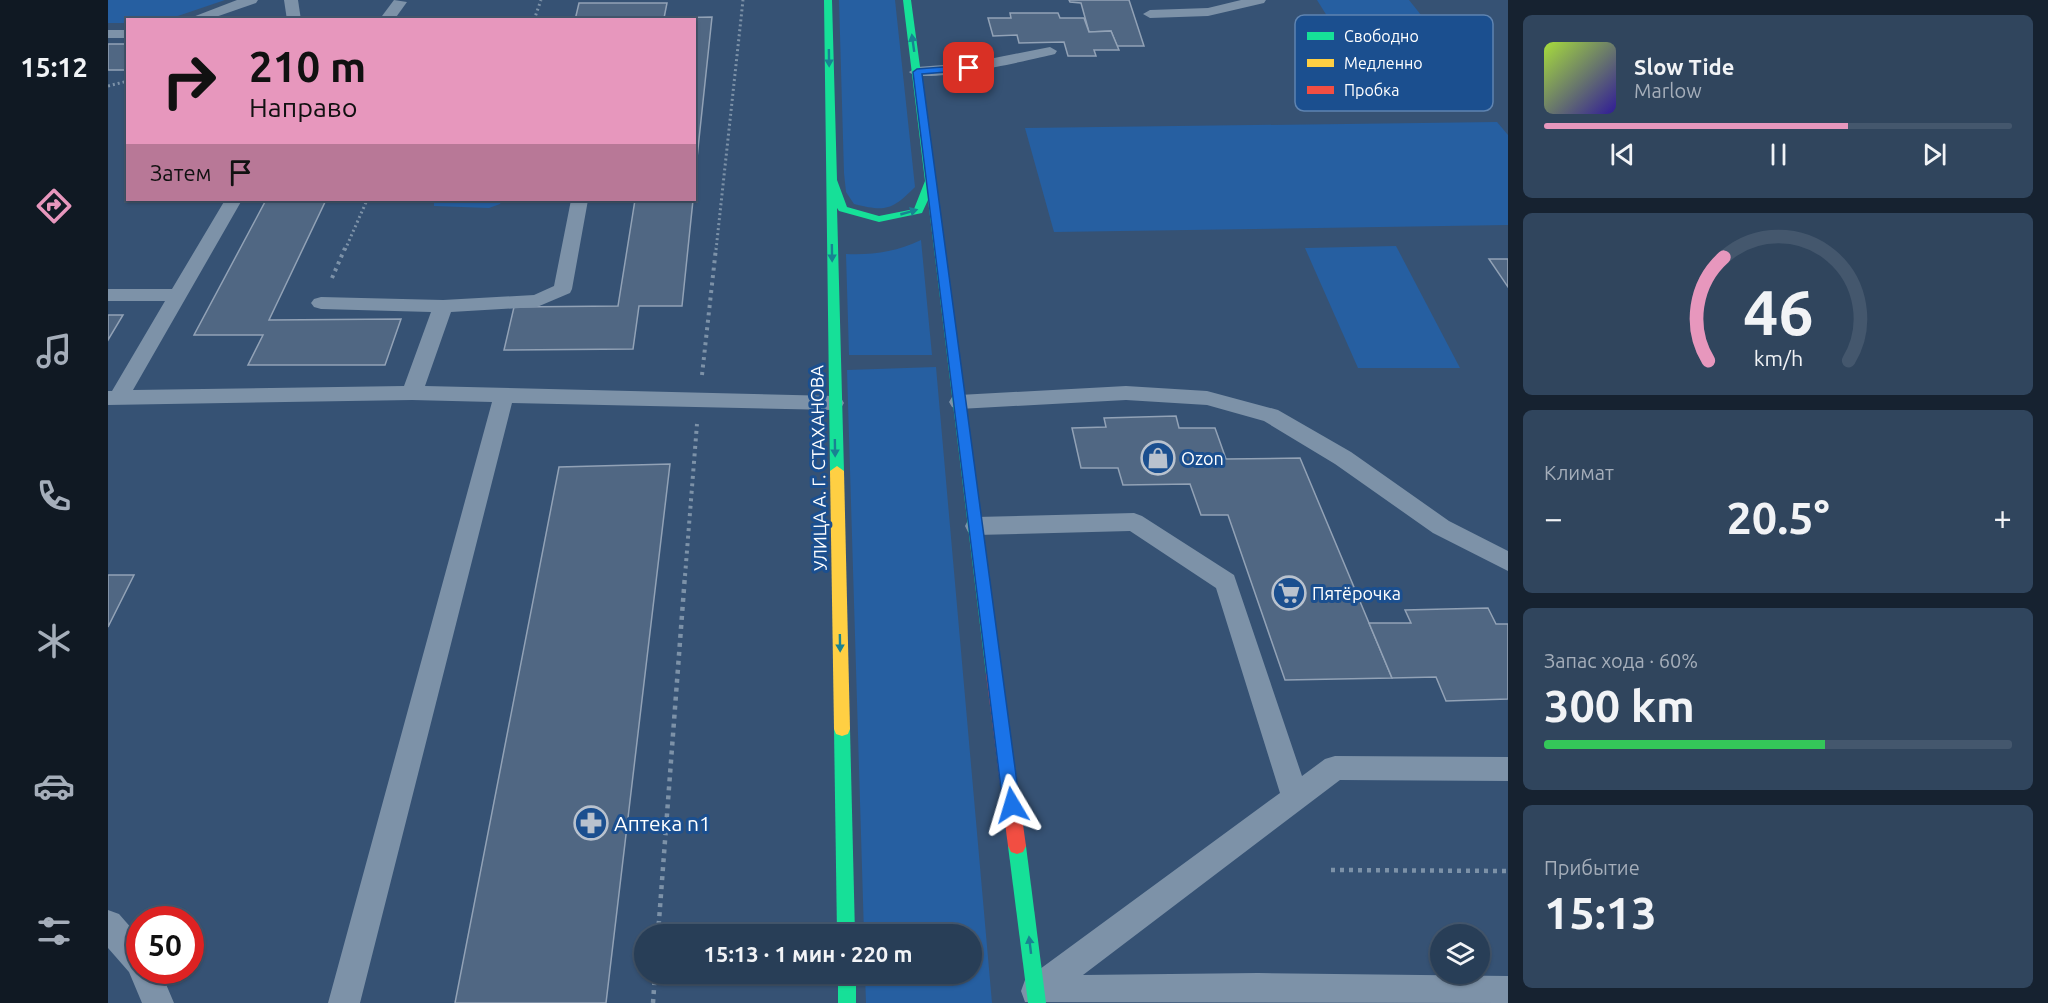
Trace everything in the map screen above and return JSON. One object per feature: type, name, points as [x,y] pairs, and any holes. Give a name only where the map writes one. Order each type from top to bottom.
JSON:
[{"type":"main road","name":"УЛИЦА А. Г. СТАХАНОВА","points":[[828,0],[846,924]]},
{"type":"main road","points":[[907,0],[1036,997]]},
{"type":"main road","points":[[831,179],[843,209],[879,219],[918,211],[930,181]]},
{"type":"main road","points":[[847,984],[847,1003]]},
{"type":"lane","points":[[198,18],[251,0]]},
{"type":"lane","points":[[291,0],[294,18]]},
{"type":"lane","points":[[1150,14],[1208,12],[1259,0]]},
{"type":"lane","points":[[388,18],[400,2]]},
{"type":"lane","points":[[108,34],[126,34]]},
{"type":"lane","points":[[917,72],[969,68],[1050,51]]},
{"type":"lane","points":[[113,399],[178,295],[232,201]]},
{"type":"lane","points":[[321,303],[444,306],[537,301],[563,289],[580,201]]},
{"type":"lane","points":[[108,295],[178,295]]},
{"type":"lane","points":[[412,393],[444,306]]},
{"type":"lane","points":[[113,399],[412,393],[834,402]]},
{"type":"lane","points":[[959,402],[1126,393],[1207,398],[1271,415],[1343,458],[1441,527],[1508,562]]},
{"type":"lane","points":[[344,1003],[504,395]]},
{"type":"lane","points":[[976,526],[1134,522],[1226,582],[1295,797]]},
{"type":"lane","points":[[1036,997],[1335,768],[1508,769]]},
{"type":"lane","points":[[108,925],[126,946]]},
{"type":"lane","points":[[150,984],[158,1003]]},
{"type":"lane","points":[[1036,997],[1259,996],[1508,991]]},
{"type":"path","points":[[535,18],[541,0]]},
{"type":"path","points":[[659,924],[699,399],[743,0]]},
{"type":"path","points":[[108,86],[126,82]]},
{"type":"path","points":[[321,303],[367,201]]},
{"type":"path","points":[[1331,870],[1508,871]]},
{"type":"path","points":[[653,1003],[654,984]]},
{"type":"shaded area","points":[[108,0],[225,0],[172,18],[126,18],[126,23],[108,23]]},
{"type":"shaded area","points":[[839,0],[895,0],[915,187],[894,205],[888,207],[874,208],[854,204],[846,192]]},
{"type":"shaded area","points":[[1317,0],[1409,0],[1421,15],[1326,15]]},
{"type":"shaded area","points":[[1497,122],[1508,135],[1508,225],[1054,232],[1025,128]]},
{"type":"shaded area","points":[[434,201],[502,201],[500,204],[489,208],[434,206]]},
{"type":"shaded area","points":[[921,240],[932,355],[849,355],[846,254],[884,252]]},
{"type":"shaded area","points":[[1396,246],[1460,368],[1358,368],[1305,248]]},
{"type":"shaded area","points":[[936,367],[992,1003],[866,1003],[865,984],[982,984],[982,924],[864,924],[847,370]]},
{"type":"building","points":[[1069,0],[1129,0],[1144,46],[1117,46],[1111,31],[1089,32],[1081,3]]},
{"type":"building","points":[[579,3],[667,3],[664,18],[575,18]]},
{"type":"building","points":[[1010,13],[1058,13],[1060,18],[1084,18],[1089,32],[1111,31],[1119,50],[1094,50],[1096,56],[1068,56],[1064,42],[1019,43],[1017,35],[993,36],[988,18],[1011,18]]},
{"type":"building","points":[[712,17],[696,167],[696,18],[664,18]]},
{"type":"building","points":[[108,44],[126,44],[126,70],[108,70]]},
{"type":"building","points":[[265,201],[326,201],[269,320],[401,319],[385,365],[248,365],[263,335],[194,335]]},
{"type":"building","points":[[635,201],[693,201],[682,306],[639,306],[633,349],[504,350],[514,307],[618,306]]},
{"type":"building","points":[[1489,259],[1508,259],[1508,287]]},
{"type":"building","points":[[108,315],[123,315],[108,340]]},
{"type":"building","points":[[1176,416],[1179,428],[1215,428],[1226,459],[1300,458],[1392,678],[1285,680],[1228,515],[1201,515],[1190,484],[1123,485],[1118,468],[1081,468],[1072,428],[1106,427],[1104,418]]},
{"type":"building","points":[[670,464],[606,1003],[455,1003],[559,467]]},
{"type":"building","points":[[108,575],[134,575],[108,627]]},
{"type":"building","points":[[1488,608],[1496,624],[1508,624],[1508,699],[1446,701],[1436,677],[1392,678],[1369,623],[1411,623],[1405,610]]},
{"type":"traffic: fast","points":[[828,0],[837,471]]},
{"type":"traffic: fast","points":[[907,0],[994,674]]},
{"type":"traffic: fast","points":[[831,179],[843,209],[879,219],[918,211],[930,181]]},
{"type":"traffic: fast","points":[[842,729],[846,924]]},
{"type":"traffic: fast","points":[[1017,846],[1037,1003]]},
{"type":"traffic: fast","points":[[847,984],[847,1003]]},
{"type":"traffic: slow","points":[[837,471],[842,729]]},
{"type":"traffic: jam","points":[[994,674],[1017,846]]},
{"type":"place","name":"Ozon","points":[[1158,458]]},
{"type":"place","name":"Пятёрочка","points":[[1289,593]]},
{"type":"place","name":"Аптека n1","points":[[591,823]]},
{"type":"route","points":[[969,68],[917,72],[1012,805]]}]
